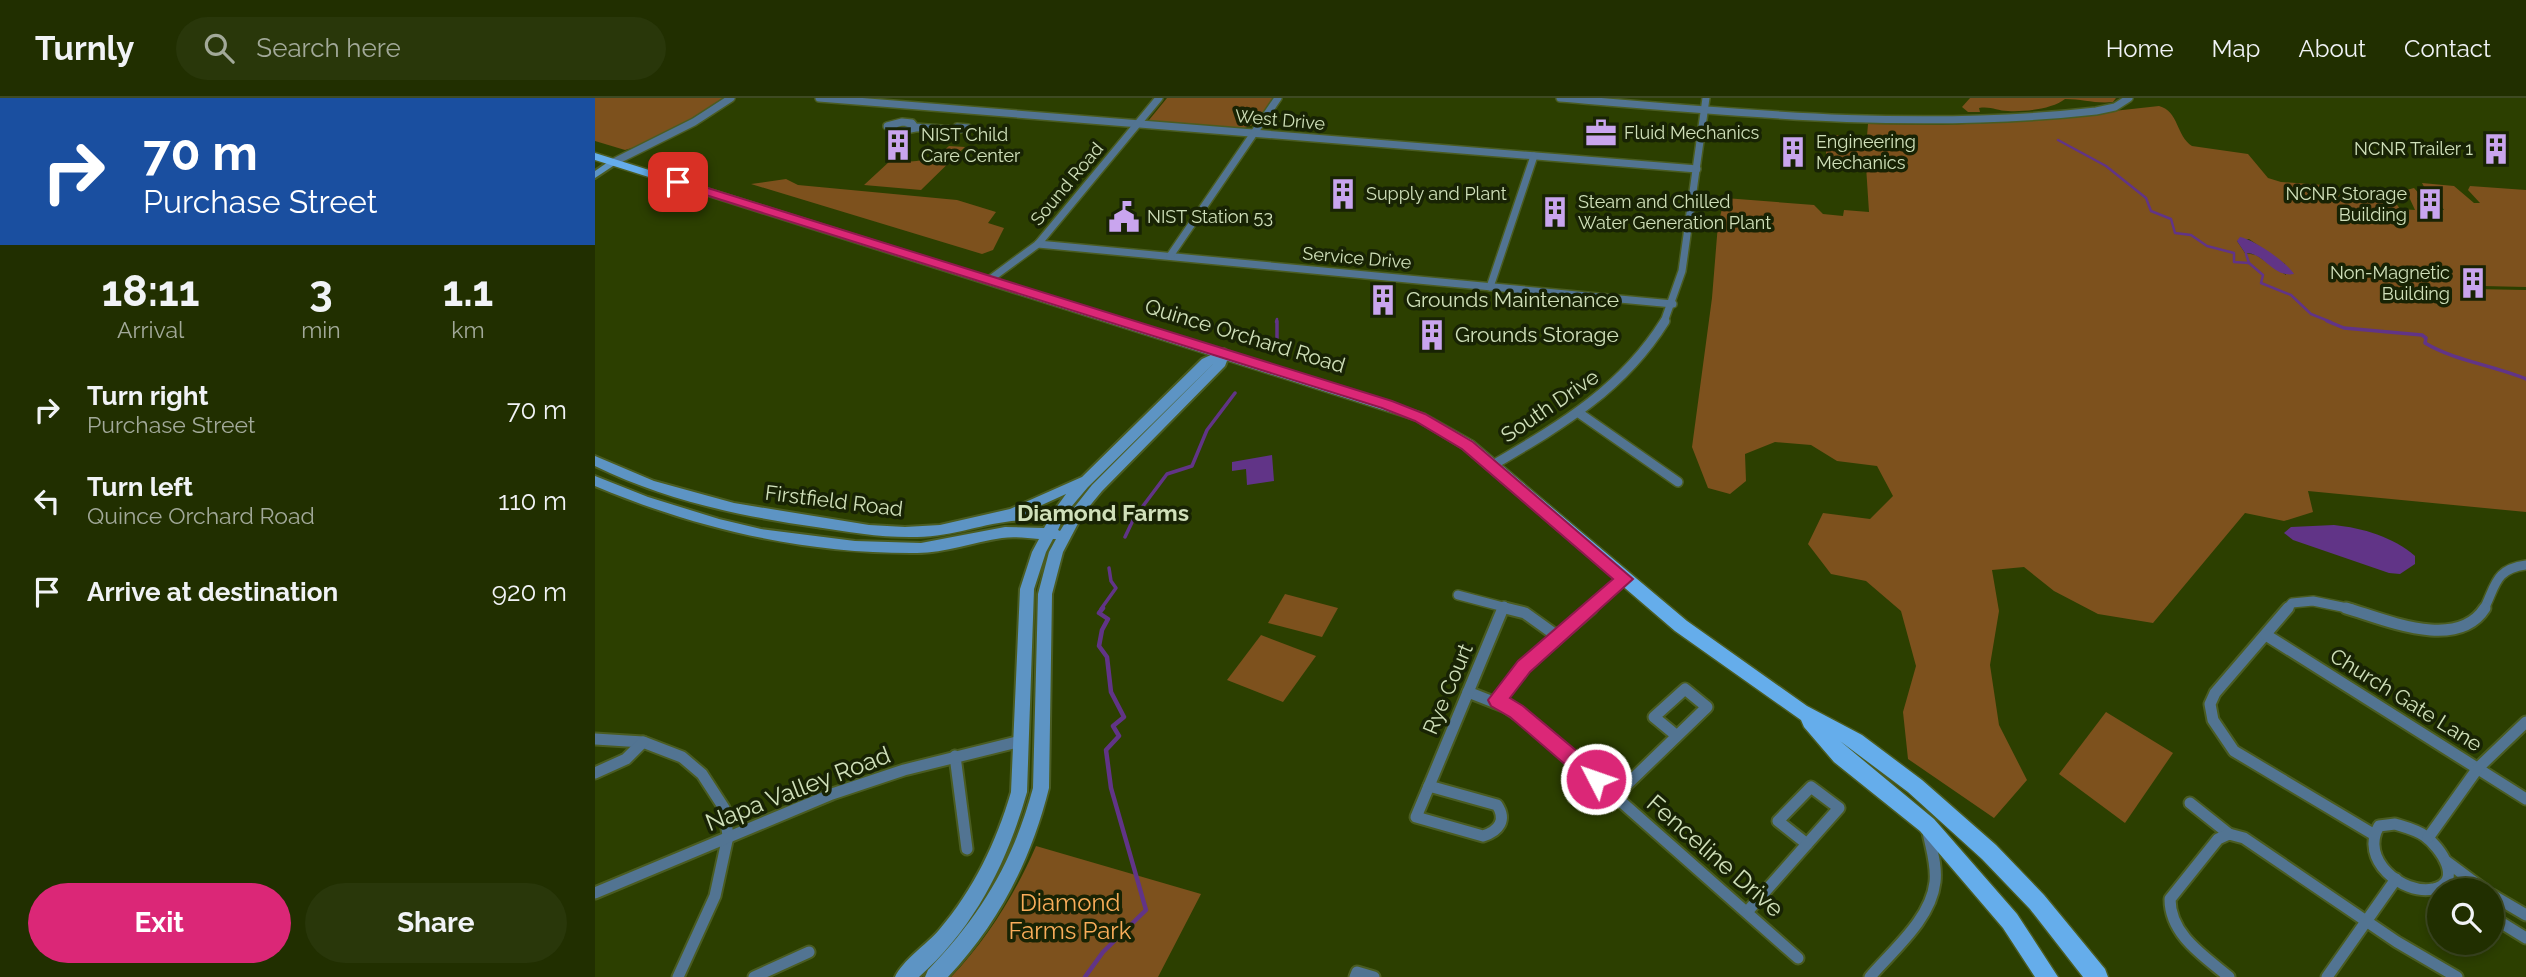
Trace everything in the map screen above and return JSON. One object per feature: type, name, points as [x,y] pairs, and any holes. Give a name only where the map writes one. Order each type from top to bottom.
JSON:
[{"type":"main road","name":"Quince Orchard Road","points":[[595,156],[1224,353],[1420,418],[1468,445],[1624,579],[1701,640],[1801,711],[1856,741],[1947,813],[2037,902],[2097,977]]},
{"type":"main road","name":"Quince Orchard Road","points":[[1801,711],[1841,756],[1927,825],[2010,921],[2047,977]]},
{"type":"street","points":[[595,175],[614,162],[694,122],[731,98]]},
{"type":"street","name":"West Drive","points":[[819,98],[1697,169]]},
{"type":"street","name":"Sound Road","points":[[989,280],[1038,244],[1159,98]]},
{"type":"street","points":[[1170,256],[1278,98]]},
{"type":"street","points":[[1560,98],[1864,121],[1958,121],[2070,113],[2114,107],[2129,98]]},
{"type":"street","name":"South Drive","points":[[1493,465],[1579,413],[1604,393],[1643,354],[1673,304],[1683,268],[1706,98]]},
{"type":"street","points":[[902,122],[912,123],[915,127],[955,130],[957,127],[968,128],[957,132],[913,128],[898,134],[893,132],[894,126],[887,126],[902,122]]},
{"type":"street","points":[[1490,287],[1534,156]]},
{"type":"street","points":[[595,168],[614,162]]},
{"type":"street","name":"Service Drive","points":[[1038,244],[1673,304]]},
{"type":"street","points":[[935,977],[959,954],[1005,888],[1017,864],[1035,814],[1041,788],[1046,587],[1056,534],[1056,518],[1089,478],[1206,362],[1224,353]]},
{"type":"street","points":[[905,977],[942,943],[977,894],[996,862],[1019,792],[1027,589],[1056,534],[1073,519],[1097,488],[1221,363],[1224,353]]},
{"type":"street","points":[[1579,413],[1678,482]]},
{"type":"street","name":"Firstfield Road","points":[[595,461],[639,480],[718,505],[856,528],[904,533],[933,531],[1008,514],[1073,519]]},
{"type":"street","points":[[1008,514],[1089,478]]},
{"type":"street","name":"Firstfield Road","points":[[595,481],[643,502],[728,526],[761,534],[855,546],[921,548],[1005,532],[1056,534]]},
{"type":"street","points":[[2373,834],[2241,755],[2220,732],[2211,712],[2212,698],[2286,608],[2304,600],[2327,603],[2406,627],[2441,629],[2466,625],[2480,618],[2487,607],[2497,576],[2508,568],[2526,565]]},
{"type":"street","points":[[1497,700],[1524,667],[1624,579]]},
{"type":"street","points":[[1458,596],[1525,613],[1557,636]]},
{"type":"street","name":"Rye Court","points":[[1428,786],[1497,805],[1502,811],[1503,820],[1499,829],[1483,836],[1416,817],[1428,786],[1504,606]]},
{"type":"street","name":"Church Gate Lane","points":[[2266,635],[2526,799]]},
{"type":"street","points":[[1615,796],[1707,707],[1685,689],[1654,717],[1677,736]]},
{"type":"street","name":"Fenceline Drive","points":[[1468,692],[1497,700],[1517,711],[1798,958]]},
{"type":"street","points":[[2428,838],[2478,768],[2526,722]]},
{"type":"street","points":[[595,739],[643,742],[682,757],[702,774],[724,808],[728,836],[715,896],[678,977]]},
{"type":"street","name":"Napa Valley Road","points":[[595,893],[728,836],[866,782],[955,756],[1021,741]]},
{"type":"street","points":[[595,773],[626,759],[643,742]]},
{"type":"street","points":[[955,756],[967,849]]},
{"type":"street","points":[[1747,912],[1808,845],[1839,808],[1811,787],[1778,821],[1808,845]]},
{"type":"street","points":[[2190,803],[2229,834],[2244,838],[2452,976]]},
{"type":"street","points":[[2427,889],[2417,889],[2396,879],[2377,860],[2371,847],[2373,834],[2379,826],[2396,824],[2416,830],[2428,838],[2447,862],[2469,878]]},
{"type":"street","points":[[1870,977],[1916,921],[1934,887],[1934,863],[1927,825]]},
{"type":"street","points":[[2229,834],[2218,839],[2170,899],[2168,912],[2174,926],[2229,977]]},
{"type":"street","points":[[2447,862],[2448,878]]},
{"type":"street","points":[[2327,977],[2396,879]]},
{"type":"street","points":[[2504,902],[2526,915]]},
{"type":"street","points":[[2010,921],[2036,977]]},
{"type":"street","points":[[2504,924],[2526,938]]},
{"type":"street","points":[[754,977],[809,952]]},
{"type":"street","points":[[1355,977],[1357,972],[1374,977]]},
{"type":"green space","points":[[595,98],[725,98],[674,130],[625,150],[595,141]]},
{"type":"green space","points":[[1167,98],[1273,98],[1255,124],[1242,129],[1151,122],[1149,120]]},
{"type":"green space","points":[[1970,98],[2116,98],[2113,102],[2065,99],[2053,105],[2030,110],[1979,108],[1980,112],[1968,112],[1962,107]]},
{"type":"green space","points":[[2159,106],[2170,113],[2192,146],[2248,154],[2268,178],[2281,182],[2323,185],[2328,194],[2384,201],[2382,190],[2395,192],[2398,196],[2391,196],[2400,209],[2415,210],[2403,191],[2414,188],[2422,197],[2417,198],[2424,209],[2444,210],[2436,198],[2430,198],[2422,183],[2454,186],[2474,203],[2480,203],[2468,190],[2470,186],[2526,190],[2526,287],[2483,286],[2476,279],[2463,279],[2472,289],[2526,290],[2526,512],[2308,491],[2313,512],[2284,521],[2245,513],[2153,623],[2098,614],[2054,591],[2024,567],[1992,570],[1999,611],[1990,665],[1999,725],[2027,780],[1994,818],[1908,759],[1903,712],[1916,666],[1901,611],[1866,581],[1831,574],[1808,544],[1823,513],[1870,519],[1893,496],[1877,466],[1837,461],[1811,445],[1775,442],[1745,454],[1746,481],[1730,494],[1708,488],[1692,447],[1712,298],[1718,224],[1725,198],[1814,205],[1823,214],[1843,216],[1844,210],[1869,212],[1866,166],[1838,164],[1838,158],[1826,156],[1826,138],[1817,137],[1817,134],[1862,137],[1867,136],[1868,124],[2013,122]],"holes":[[[2249,239],[2285,264],[2286,275],[2256,255],[2245,253],[2237,241]]]},
{"type":"green space","points":[[949,146],[965,147],[921,190],[864,185],[890,161],[921,160],[936,155]]},
{"type":"green space","points":[[786,179],[798,185],[957,200],[996,212],[988,223],[1004,228],[993,250],[982,254],[751,184]]},
{"type":"green space","points":[[1285,594],[1338,608],[1322,637],[1268,623]]},
{"type":"green space","points":[[1261,635],[1316,656],[1283,702],[1227,680]]},
{"type":"green space","points":[[2106,712],[2173,753],[2125,823],[2059,774]]},
{"type":"green space","name":"Diamond Farms Park","points":[[1036,846],[1201,894],[1158,977],[951,977],[1000,915]]},
{"type":"shaded area","points":[[2240,237],[2270,252],[2294,274],[2280,272],[2258,256],[2245,253],[2237,241]]},
{"type":"shaded area","points":[[1272,455],[1274,481],[1247,485],[1246,469],[1232,471],[1232,462]]},
{"type":"shaded area","points":[[2334,525],[2356,528],[2387,539],[2415,556],[2415,564],[2400,574],[2389,573],[2293,540],[2284,533],[2291,527]]},
{"type":"waterway","points":[[2058,140],[2106,166],[2146,198],[2151,211],[2171,219],[2175,233],[2191,235],[2207,246],[2234,253],[2234,262],[2249,263]]},
{"type":"waterway","points":[[2246,254],[2249,263]]},
{"type":"waterway","points":[[2249,263],[2263,275],[2261,283],[2291,295],[2311,314],[2331,322]]},
{"type":"waterway","points":[[1277,321],[1277,344]]},
{"type":"waterway","points":[[2327,321],[2344,328],[2422,335],[2426,338],[2425,343],[2437,349],[2526,379]]},
{"type":"waterway","points":[[1125,537],[1134,518],[1167,474],[1192,466],[1207,430],[1235,393]]},
{"type":"waterway","points":[[1101,609],[1116,588],[1111,581],[1109,568]]},
{"type":"waterway","points":[[1085,977],[1103,952],[1146,910],[1111,788],[1106,750],[1119,736],[1113,726],[1124,717],[1111,692],[1107,657],[1099,646],[1102,630],[1108,619],[1099,613],[1103,608]]},
{"type":"place","name":"Fluid Mechanics","points":[[1601,133]]},
{"type":"place","name":"NIST Child Care Center","points":[[898,145]]},
{"type":"place","name":"NCNR Trailer 1","points":[[2496,149]]},
{"type":"place","name":"Engineering Mechanics","points":[[1793,152]]},
{"type":"place","name":"Supply and Plant","points":[[1343,194]]},
{"type":"place","name":"NCNR Storage Building","points":[[2430,204]]},
{"type":"place","name":"Steam and Chilled Water Generation Plant","points":[[1555,212]]},
{"type":"place","name":"NIST Station 53","points":[[1124,217]]},
{"type":"place","name":"Non-Magnetic Building","points":[[2473,283]]},
{"type":"place","name":"Grounds Maintenance","points":[[1383,300]]},
{"type":"place","name":"Grounds Storage","points":[[1432,335]]},
{"type":"district","name":"Diamond Farms","points":[[1103,513]]},
{"type":"route","points":[[678,182],[1387,405],[1420,418],[1468,445],[1624,579],[1524,667],[1497,700],[1517,711],[1596,779]]}]
